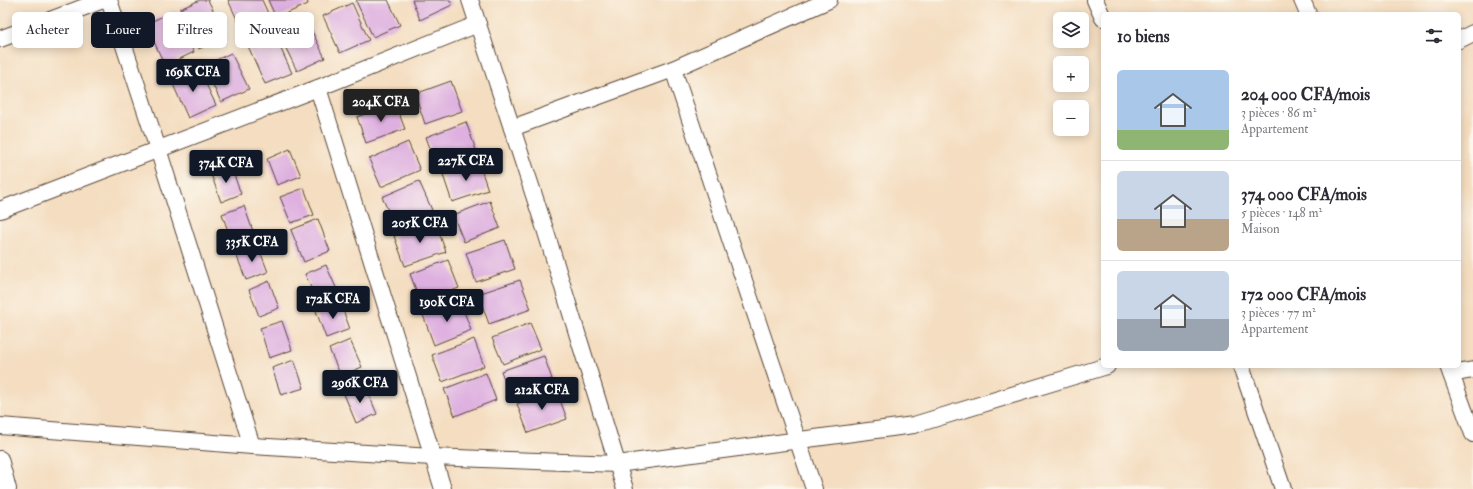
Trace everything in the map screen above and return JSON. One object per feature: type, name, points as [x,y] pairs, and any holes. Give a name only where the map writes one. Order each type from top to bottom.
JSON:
[{"type":"street","points":[[0,39],[103,0]]},
{"type":"street","points":[[109,0],[252,446]]},
{"type":"street","points":[[470,0],[545,229],[626,489]]},
{"type":"street","points":[[512,128],[673,69],[829,0]]},
{"type":"street","points":[[1095,0],[1101,14]]},
{"type":"street","points":[[1302,0],[1307,12]]},
{"type":"street","points":[[0,210],[318,88],[478,24]]},
{"type":"street","points":[[1461,39],[1473,33]]},
{"type":"street","points":[[673,69],[814,489]]},
{"type":"street","points":[[318,88],[443,489]]},
{"type":"street","points":[[0,426],[252,446],[617,464],[914,425],[1101,368]]},
{"type":"street","points":[[1242,368],[1283,489]]},
{"type":"street","points":[[1473,370],[1449,370],[1473,434]]},
{"type":"street","points":[[0,459],[8,489]]},
{"type":"building","points":[[200,0],[208,0],[214,12],[181,12],[180,9]]},
{"type":"building","points":[[228,0],[262,0],[267,12],[235,12],[235,15]]},
{"type":"building","points":[[268,0],[307,0],[308,4],[290,12],[273,12]]},
{"type":"building","points":[[388,0],[400,25],[373,37],[356,1]]},
{"type":"building","points":[[412,0],[450,0],[452,5],[420,20]]},
{"type":"building","points":[[352,3],[369,40],[340,53],[323,16]]},
{"type":"building","points":[[163,16],[163,48],[192,48],[194,52],[165,66],[155,44],[155,20]]},
{"type":"building","points":[[314,35],[325,58],[297,71],[286,48],[314,48]]},
{"type":"building","points":[[249,48],[280,48],[292,73],[265,84]]},
{"type":"building","points":[[231,53],[249,89],[221,102],[204,66]]},
{"type":"building","points":[[198,67],[216,105],[188,118],[171,80]]},
{"type":"building","points":[[451,81],[462,111],[425,124],[415,94]]},
{"type":"building","points":[[395,103],[405,129],[366,143],[357,117]]},
{"type":"building","points":[[466,122],[476,150],[436,165],[426,137]]},
{"type":"building","points":[[408,142],[420,170],[381,187],[369,159]]},
{"type":"building","points":[[290,149],[301,176],[277,185],[267,159]]},
{"type":"building","points":[[479,163],[488,190],[452,202],[443,175]]},
{"type":"building","points":[[231,167],[241,194],[221,202],[211,174]]},
{"type":"building","points":[[419,181],[432,210],[395,226],[382,197]]},
{"type":"building","points":[[304,188],[314,215],[291,223],[280,197]]},
{"type":"building","points":[[490,201],[500,228],[464,242],[453,215]]},
{"type":"building","points":[[244,206],[254,234],[232,242],[222,214]]},
{"type":"building","points":[[318,219],[330,251],[304,262],[291,230]]},
{"type":"building","points":[[435,222],[446,252],[405,266],[394,236]]},
{"type":"building","points":[[505,240],[515,269],[476,282],[466,253]]},
{"type":"building","points":[[258,246],[268,272],[246,280],[236,254]]},
{"type":"building","points":[[448,260],[459,288],[421,303],[410,274]]},
{"type":"building","points":[[326,265],[337,290],[316,299],[305,274]]},
{"type":"building","points":[[520,280],[531,309],[489,324],[478,294]]},
{"type":"building","points":[[269,281],[279,308],[259,316],[249,290]]},
{"type":"building","points":[[460,301],[471,330],[434,345],[423,315]]},
{"type":"building","points":[[340,302],[350,329],[326,338],[316,311]]},
{"type":"building","points":[[282,321],[292,350],[269,358],[260,328]]},
{"type":"building","points":[[530,323],[541,349],[503,364],[492,338]]},
{"type":"building","points":[[474,339],[484,366],[442,382],[432,355]]},
{"type":"building","points":[[350,340],[362,367],[341,376],[329,349]]},
{"type":"building","points":[[544,356],[552,379],[510,395],[501,371]]},
{"type":"building","points":[[294,360],[304,388],[281,395],[272,368]]},
{"type":"building","points":[[486,373],[496,400],[455,416],[444,389]]},
{"type":"building","points":[[365,385],[377,414],[356,423],[344,394]]},
{"type":"building","points":[[556,389],[567,419],[528,433],[517,404]]}]
